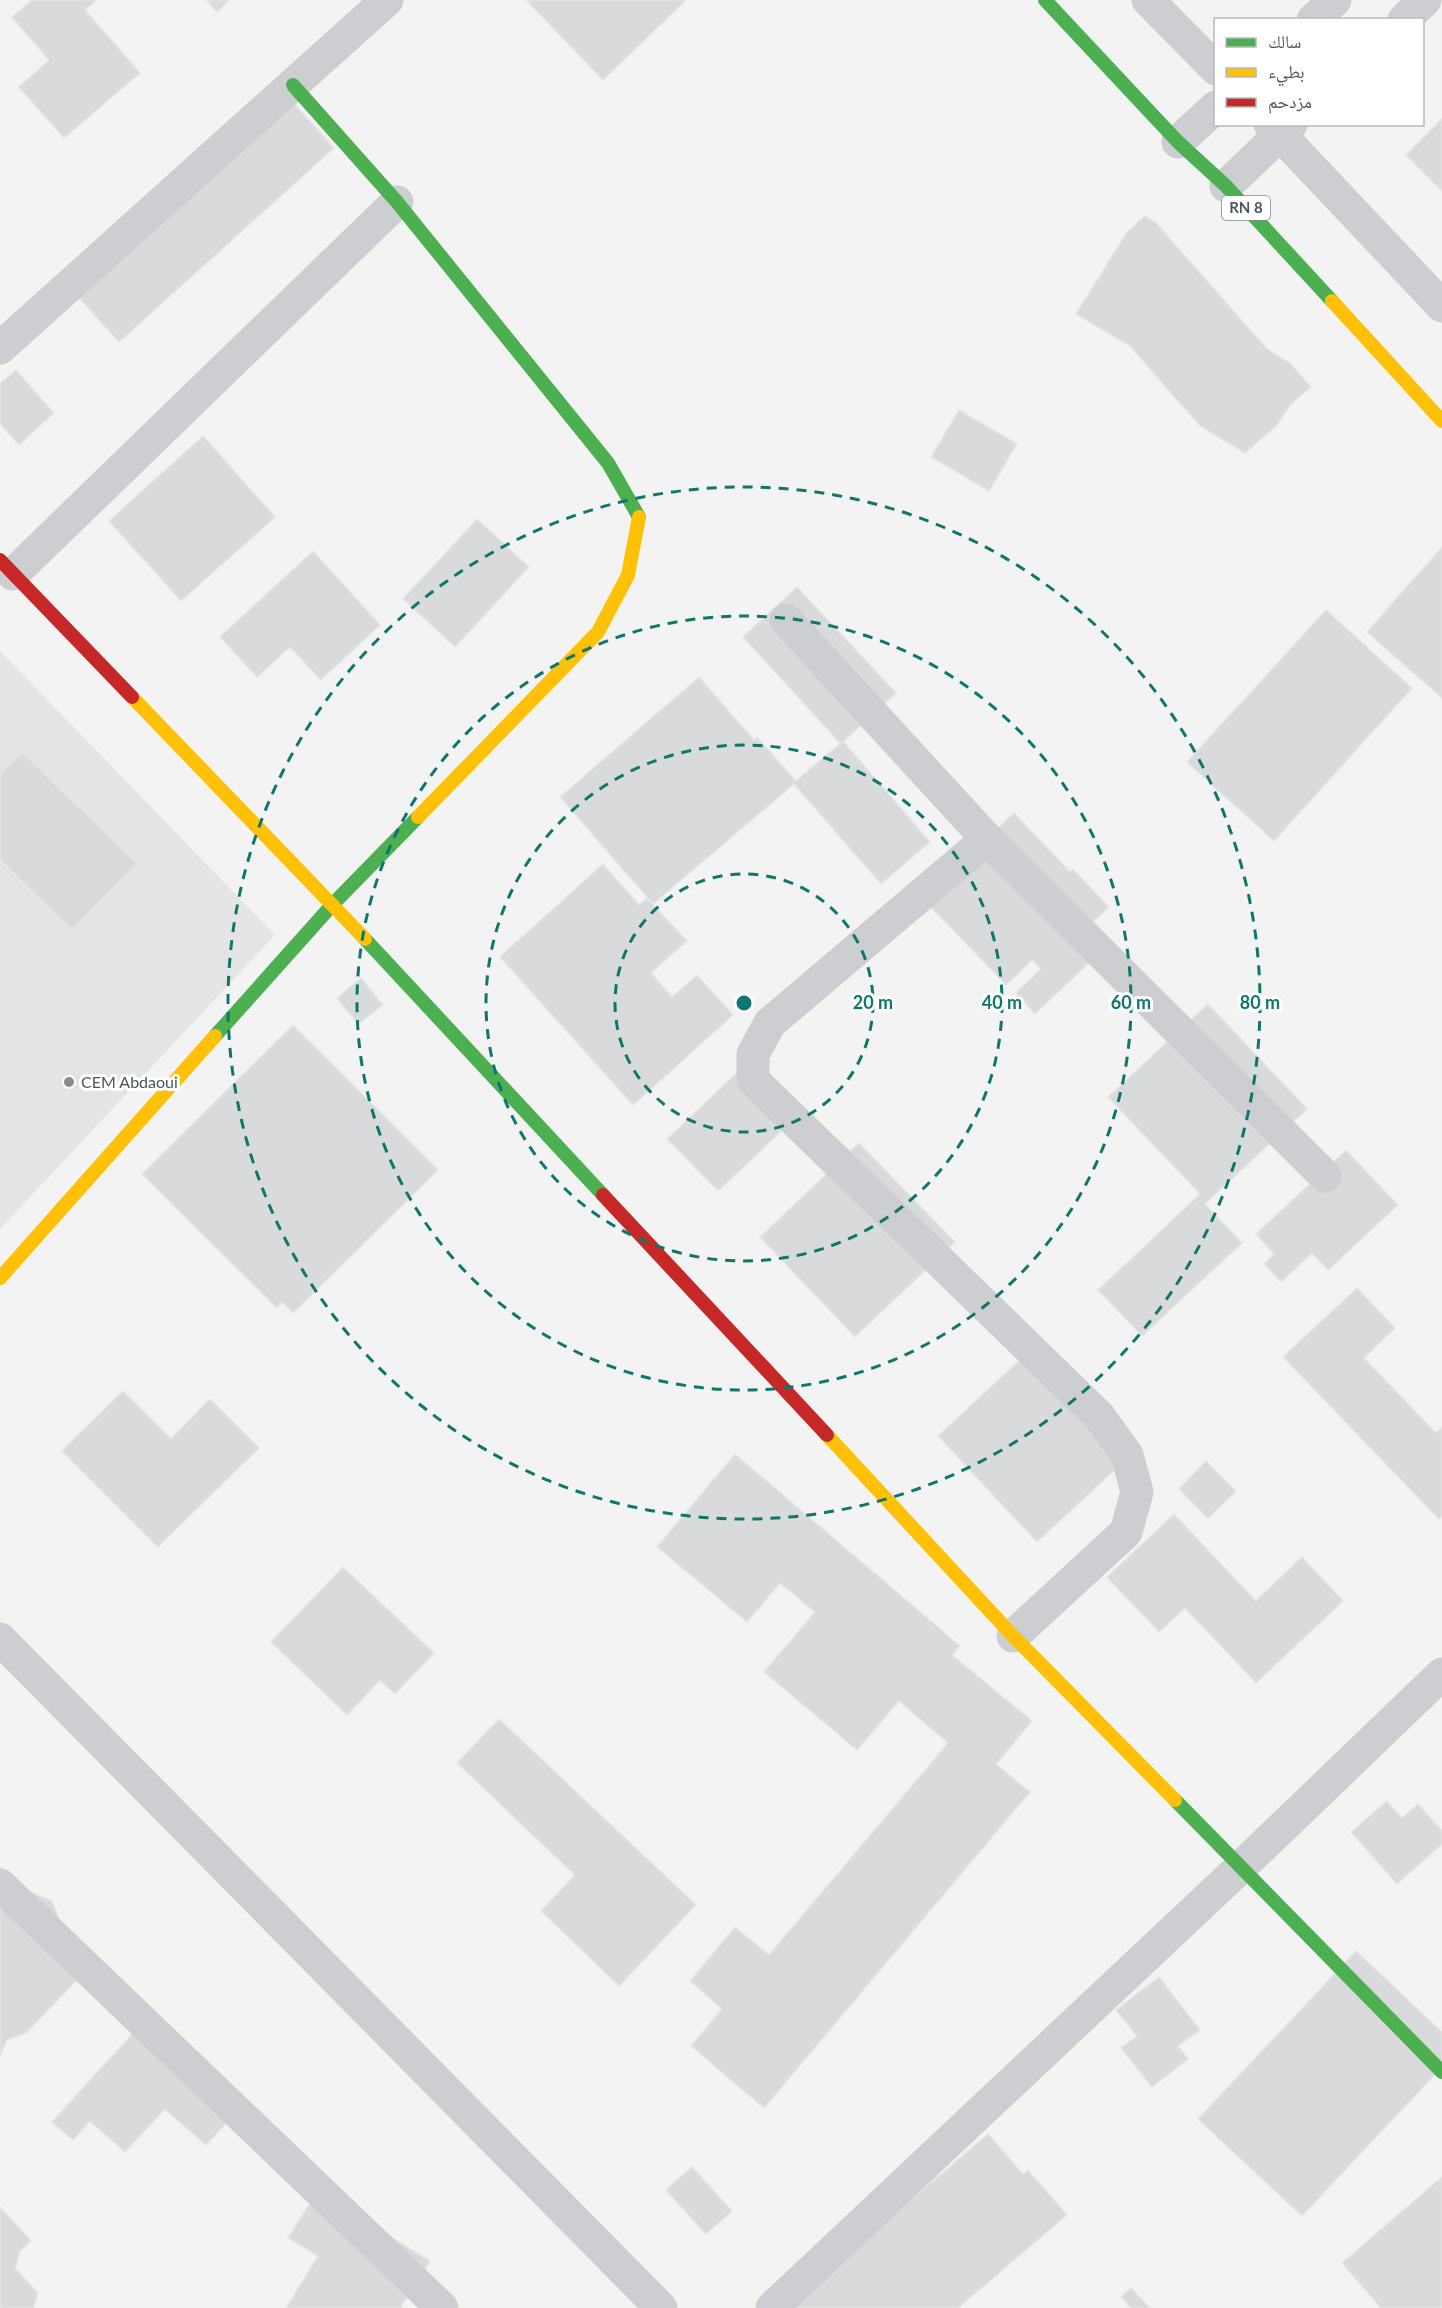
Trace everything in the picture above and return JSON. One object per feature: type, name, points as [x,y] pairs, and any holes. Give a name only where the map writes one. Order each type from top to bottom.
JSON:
[{"type":"street","points":[[0,348],[387,0]]},
{"type":"street","name":"RN 8","points":[[1045,0],[1178,142],[1226,186],[1442,421]]},
{"type":"street","points":[[1148,0],[1214,68]]},
{"type":"street","points":[[1315,18],[1335,0]]},
{"type":"street","points":[[1406,18],[1425,0]]},
{"type":"street","points":[[0,1278],[333,904],[598,632],[628,575],[639,517],[608,463],[398,202],[293,85]]},
{"type":"street","points":[[1178,142],[1214,108]]},
{"type":"street","points":[[1226,186],[1280,128],[1442,306]]},
{"type":"street","points":[[398,202],[7,567],[333,904],[1013,1636],[1442,2072]]},
{"type":"street","points":[[786,620],[987,839],[1325,1176]]},
{"type":"street","points":[[987,839],[770,1023],[753,1054],[753,1080],[1099,1416],[1127,1455],[1137,1492],[1126,1532],[1013,1636]]},
{"type":"street","points":[[3,1648],[661,2308]]},
{"type":"street","points":[[772,2308],[1241,1867],[1442,1674]]},
{"type":"street","points":[[0,1885],[442,2308]]},
{"type":"shaded area","name":"CEM Abdaoui","points":[[0,651],[275,935],[0,1229]]},
{"type":"building","points":[[32,0],[97,0],[85,10],[140,73],[64,138],[19,87],[49,60],[12,17]]},
{"type":"building","points":[[206,0],[229,0],[217,12]]},
{"type":"building","points":[[526,0],[686,0],[603,80]]},
{"type":"building","points":[[278,86],[334,148],[119,342],[63,280]]},
{"type":"building","points":[[1442,119],[1442,191],[1406,155]]},
{"type":"building","points":[[1145,216],[1156,223],[1267,349],[1290,363],[1311,387],[1290,405],[1277,425],[1245,453],[1200,426],[1130,346],[1076,314],[1127,232]]},
{"type":"building","points":[[16,370],[54,413],[19,445],[0,424],[0,384]]},
{"type":"building","points":[[959,410],[1017,444],[989,491],[931,457]]},
{"type":"building","points":[[203,436],[275,517],[181,601],[109,521]]},
{"type":"building","points":[[477,519],[529,567],[455,647],[403,599]]},
{"type":"building","points":[[1442,547],[1442,698],[1367,632]]},
{"type":"building","points":[[313,551],[380,625],[321,680],[290,647],[257,677],[220,637]]},
{"type":"building","points":[[797,587],[896,693],[841,744],[743,637]]},
{"type":"building","points":[[1326,610],[1412,688],[1274,841],[1187,762]]},
{"type":"building","points":[[699,677],[754,740],[757,737],[796,781],[843,741],[930,842],[881,884],[794,784],[653,904],[560,797]]},
{"type":"building","points":[[22,752],[137,863],[72,930],[0,860],[0,774]]},
{"type":"building","points":[[1014,813],[1070,872],[1073,869],[1109,907],[1093,922],[1111,942],[1035,1014],[1016,993],[1041,969],[1032,960],[1006,985],[923,899]]},
{"type":"building","points":[[603,864],[639,905],[647,898],[687,941],[651,973],[672,997],[697,975],[733,1015],[633,1105],[500,957]]},
{"type":"building","points":[[361,978],[383,1005],[358,1024],[337,998]]},
{"type":"building","points":[[1208,1004],[1307,1109],[1205,1204],[1242,1243],[1142,1336],[1098,1290],[1200,1194],[1108,1097]]},
{"type":"building","points":[[293,1025],[438,1170],[293,1313],[282,1302],[277,1308],[142,1174]]},
{"type":"building","points":[[743,1067],[794,1119],[718,1191],[667,1139]]},
{"type":"building","points":[[859,1143],[955,1242],[855,1337],[760,1237]]},
{"type":"building","points":[[1346,1150],[1398,1205],[1328,1270],[1312,1253],[1281,1282],[1264,1264],[1274,1254],[1256,1234]]},
{"type":"building","points":[[1357,1288],[1395,1328],[1364,1358],[1436,1433],[1442,1427],[1442,1516],[1439,1519],[1283,1357]]},
{"type":"building","points":[[1037,1344],[1136,1450],[1037,1542],[938,1436]]},
{"type":"building","points":[[123,1391],[171,1439],[210,1399],[259,1448],[158,1547],[62,1451]]},
{"type":"building","points":[[735,1454],[960,1646],[952,1655],[1032,1721],[996,1764],[1030,1792],[764,2108],[691,2046],[722,2009],[690,1981],[735,1927],[769,1955],[948,1743],[899,1701],[857,1750],[764,1672],[815,1612],[780,1583],[747,1622],[657,1547]]},
{"type":"building","points":[[1206,1461],[1236,1491],[1208,1518],[1179,1489]]},
{"type":"building","points":[[1174,1514],[1256,1601],[1302,1557],[1343,1601],[1256,1683],[1185,1608],[1159,1632],[1107,1577]]},
{"type":"building","points":[[343,1567],[434,1653],[395,1694],[380,1680],[347,1715],[271,1642]]},
{"type":"building","points":[[499,1719],[696,1905],[619,1986],[541,1911],[575,1875],[457,1763]]},
{"type":"building","points":[[1387,1801],[1402,1818],[1418,1804],[1442,1831],[1442,1844],[1397,1884],[1351,1832]]},
{"type":"building","points":[[0,1867],[23,1889],[52,1901],[81,1976],[26,2033],[7,2040],[0,2056]]},
{"type":"building","points":[[1356,1951],[1442,2032],[1442,2067],[1302,2216],[1198,2119]]},
{"type":"building","points":[[1159,1977],[1200,2030],[1178,2046],[1188,2059],[1152,2087],[1121,2048],[1137,2036],[1116,2010]]},
{"type":"building","points":[[146,2019],[241,2107],[206,2145],[165,2109],[125,2152],[90,2121],[73,2140],[52,2122]]},
{"type":"building","points":[[988,2134],[1023,2174],[1028,2170],[1067,2215],[958,2308],[784,2308]]},
{"type":"building","points":[[692,2167],[732,2211],[706,2234],[666,2190]]},
{"type":"building","points":[[1442,2177],[1442,2308],[1381,2308],[1342,2263]]},
{"type":"building","points":[[317,2192],[430,2261],[400,2308],[286,2308],[318,2256],[288,2238]]},
{"type":"building","points":[[0,2207],[31,2241],[20,2251],[15,2268],[38,2293],[33,2308],[0,2308]]},
{"type":"building","points":[[1131,2288],[1150,2308],[1131,2308],[1121,2297]]},
{"type":"traffic: fast","points":[[1045,0],[1178,142],[1226,186],[1332,301]]},
{"type":"traffic: fast","points":[[293,85],[397,202],[608,463],[639,517]]},
{"type":"traffic: fast","points":[[215,1036],[333,904],[418,817]]},
{"type":"traffic: fast","points":[[365,939],[603,1195]]},
{"type":"traffic: fast","points":[[1175,1800],[1442,2072]]},
{"type":"traffic: slow","points":[[1332,301],[1442,421]]},
{"type":"traffic: slow","points":[[418,817],[598,632],[628,575],[639,517]]},
{"type":"traffic: slow","points":[[132,697],[365,939]]},
{"type":"traffic: slow","points":[[0,1278],[215,1036]]},
{"type":"traffic: slow","points":[[827,1435],[1013,1636],[1175,1800]]},
{"type":"traffic: jam","points":[[0,560],[132,697]]},
{"type":"traffic: jam","points":[[603,1195],[827,1435]]},
{"type":"place","name":"CEM Abdaoui","points":[[69,1082]]}]
